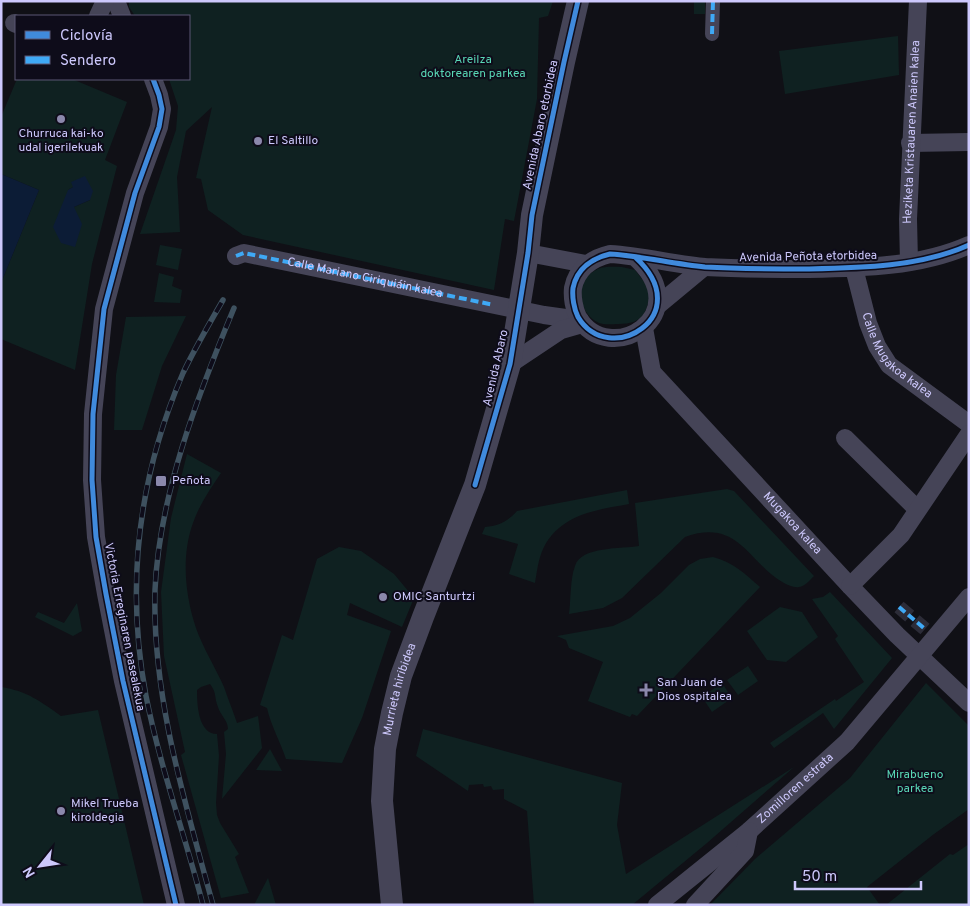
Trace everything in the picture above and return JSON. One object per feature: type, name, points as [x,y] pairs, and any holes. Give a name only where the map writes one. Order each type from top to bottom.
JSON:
[{"type":"street","points":[[98,15],[105,1]]},
{"type":"street","points":[[116,1],[122,15]]},
{"type":"street","name":"Avenida Abaro etorbidea","points":[[528,254],[532,215],[578,1]]},
{"type":"street","points":[[712,1],[712,34]]},
{"type":"street","name":"Heziketa Kristauaren Anaien kalea","points":[[909,262],[910,143],[918,1]]},
{"type":"street","name":"Victoria Erreginaren pasealekua","points":[[153,80],[162,109],[160,127],[135,193],[104,309],[93,414],[92,480],[96,538],[123,681],[176,905]]},
{"type":"street","points":[[910,143],[969,142]]},
{"type":"street","name":"Avenida Peñota etorbidea","points":[[635,257],[704,267],[774,269],[854,268],[909,262],[944,254],[969,245]]},
{"type":"street","name":"Calle Mariano Ciriquiáin kalea","points":[[236,256],[244,253],[581,322]]},
{"type":"street","points":[[528,254],[586,264]]},
{"type":"street","name":"Avenida Abaro","points":[[475,485],[510,364],[528,254]]},
{"type":"street","points":[[610,254],[635,257],[654,279],[657,292],[657,306],[652,318],[644,328],[631,336],[606,338],[593,333],[581,322],[576,313],[573,287],[578,275],[586,264],[598,257],[610,254]]},
{"type":"street","points":[[657,306],[704,267]]},
{"type":"street","name":"Calle Mugakoa kalea","points":[[854,268],[868,323],[877,346],[889,365],[969,424]]},
{"type":"street","points":[[510,364],[561,330],[581,322]]},
{"type":"street","name":"Mugakoa kalea","points":[[644,328],[652,372],[850,586],[969,703]]},
{"type":"street","points":[[850,586],[901,535],[969,434]]},
{"type":"street","points":[[845,438],[917,509]]},
{"type":"street","name":"Murrieta hiribidea","points":[[392,905],[382,800],[385,749],[392,713],[401,676],[475,485]]},
{"type":"street","name":"Zomilloren estrata","points":[[657,905],[749,831],[847,742],[969,597]]},
{"type":"street","points":[[695,905],[745,851],[749,831]]},
{"type":"green space","name":"Areilza doktorearen parkea","points":[[129,1],[553,1],[548,16],[539,18],[537,99],[514,221],[505,219],[494,290],[243,235],[208,210],[201,179],[196,178],[212,107],[186,131],[177,177],[180,232],[140,234],[176,130],[178,106],[169,80],[190,80],[190,15],[134,15],[129,7]]},
{"type":"green space","points":[[694,1],[705,1],[705,14],[694,14]]},
{"type":"green space","points":[[898,36],[899,75],[785,94],[779,51]]},
{"type":"green space","points":[[17,80],[74,80],[127,102],[105,160],[117,166],[92,264],[75,370],[1,339],[1,283],[39,190],[1,174],[1,117]],"holes":[[[73,187],[90,200],[74,207],[68,190]]]},
{"type":"green space","points":[[160,245],[182,249],[178,270],[156,265]]},
{"type":"green space","points":[[622,267],[635,270],[651,291],[645,311],[639,319],[633,322],[618,324],[599,323],[591,318],[582,304],[582,288],[585,280],[598,269]]},
{"type":"green space","points":[[159,273],[174,277],[172,286],[182,290],[180,303],[154,302]]},
{"type":"green space","points":[[186,316],[162,366],[142,430],[114,430],[116,375],[126,317]]},
{"type":"green space","points":[[187,454],[221,473],[198,510],[189,536],[186,576],[192,615],[202,643],[224,687],[237,723],[258,716],[262,748],[222,799],[226,754],[224,732],[228,729],[228,726],[219,710],[215,693],[210,684],[197,690],[198,710],[202,724],[211,733],[217,734],[219,756],[217,815],[239,854],[235,857],[249,893],[221,898],[181,755],[185,752],[164,656],[161,592],[171,518]]},
{"type":"green space","points":[[727,489],[734,491],[814,576],[807,583],[797,587],[786,584],[771,574],[741,545],[730,538],[718,533],[703,533],[685,537],[622,598],[603,608],[569,614],[572,577],[579,560],[593,552],[639,546],[635,503]]},
{"type":"green space","points":[[627,490],[629,504],[580,516],[559,528],[550,537],[543,549],[535,583],[509,574],[518,544],[482,534],[485,527],[502,523],[517,511]]},
{"type":"green space","points":[[339,547],[361,551],[394,574],[414,598],[402,627],[350,603],[347,615],[391,631],[362,718],[342,763],[286,759],[267,708],[260,705],[282,635],[293,640],[317,559]]},
{"type":"green space","points":[[713,557],[733,565],[760,587],[637,716],[632,714],[630,717],[588,701],[603,662],[569,648],[566,640],[557,636],[613,626],[630,618],[661,593],[689,565],[700,559]]},
{"type":"green space","points":[[830,592],[892,658],[834,729],[823,713],[774,748],[770,743],[835,699],[836,701],[864,682],[835,639],[838,636],[812,599],[823,597]]},
{"type":"green space","points":[[77,603],[82,631],[73,636],[35,617],[38,612],[64,623]]},
{"type":"green space","points":[[780,607],[802,612],[818,637],[786,662],[767,660],[747,631]]},
{"type":"green space","points":[[748,666],[758,681],[738,695],[727,680]]},
{"type":"green space","points":[[722,683],[732,698],[712,712],[702,697]]},
{"type":"green space","name":"Mirabueno parkea","points":[[926,683],[969,726],[969,809],[867,887],[880,905],[710,905],[755,859],[850,778]]},
{"type":"green space","name":"Mikel Trueba kiroldegia","points":[[1,687],[26,694],[40,701],[61,716],[98,710],[144,905],[1,905]]},
{"type":"green space","points":[[423,729],[622,783],[617,825],[626,874],[794,767],[632,905],[534,905],[527,811],[504,799],[504,789],[493,790],[491,786],[484,787],[483,784],[469,785],[468,791],[416,756]]},
{"type":"green space","points":[[270,749],[282,771],[256,770]]},
{"type":"green space","points":[[969,844],[969,905],[886,905],[950,854],[953,855]]},
{"type":"green space","points":[[268,878],[276,905],[255,905],[255,903]]},
{"type":"water","points":[[1,174],[39,190],[1,283]]},
{"type":"water","points":[[85,176],[93,191],[90,200],[74,207],[82,224],[75,247],[61,243],[53,227],[68,190],[73,187],[71,182]]},
{"type":"tunnel","points":[[899,607],[925,629]]},
{"type":"railway","points":[[203,905],[165,775],[146,696],[137,613],[137,572],[140,532],[155,452],[183,373],[223,300]]},
{"type":"railway","points":[[213,905],[172,749],[159,670],[155,630],[155,590],[164,518],[182,446],[207,375],[234,308]]},
{"type":"marked path","points":[[712,34],[713,1]]},
{"type":"marked path","points":[[236,256],[244,253],[494,305]]},
{"type":"marked path","points":[[899,607],[925,629]]},
{"type":"cycle path","points":[[475,485],[510,364],[528,253],[532,215],[578,1]]},
{"type":"cycle path","points":[[153,80],[162,109],[159,127],[135,193],[104,309],[93,414],[92,480],[96,537],[123,681],[176,905]]},
{"type":"cycle path","points":[[635,257],[652,278],[657,298],[653,315],[642,328],[627,336],[609,338],[592,332],[578,317],[574,307],[573,288],[578,275],[587,265],[598,258],[610,254],[634,256],[705,267],[828,269],[910,262],[930,258],[969,245]]},
{"type":"place","name":"Churruca kai-ko udal igerilekuak","points":[[61,119]]},
{"type":"place","name":"El Saltillo","points":[[258,141]]},
{"type":"place","name":"Peñota","points":[[161,481]]},
{"type":"place","name":"OMIC Santurtzi","points":[[383,597]]},
{"type":"place","name":"San Juan de Dios ospitalea","points":[[646,690]]},
{"type":"place","name":"Mikel Trueba kiroldegia","points":[[61,811]]}]
